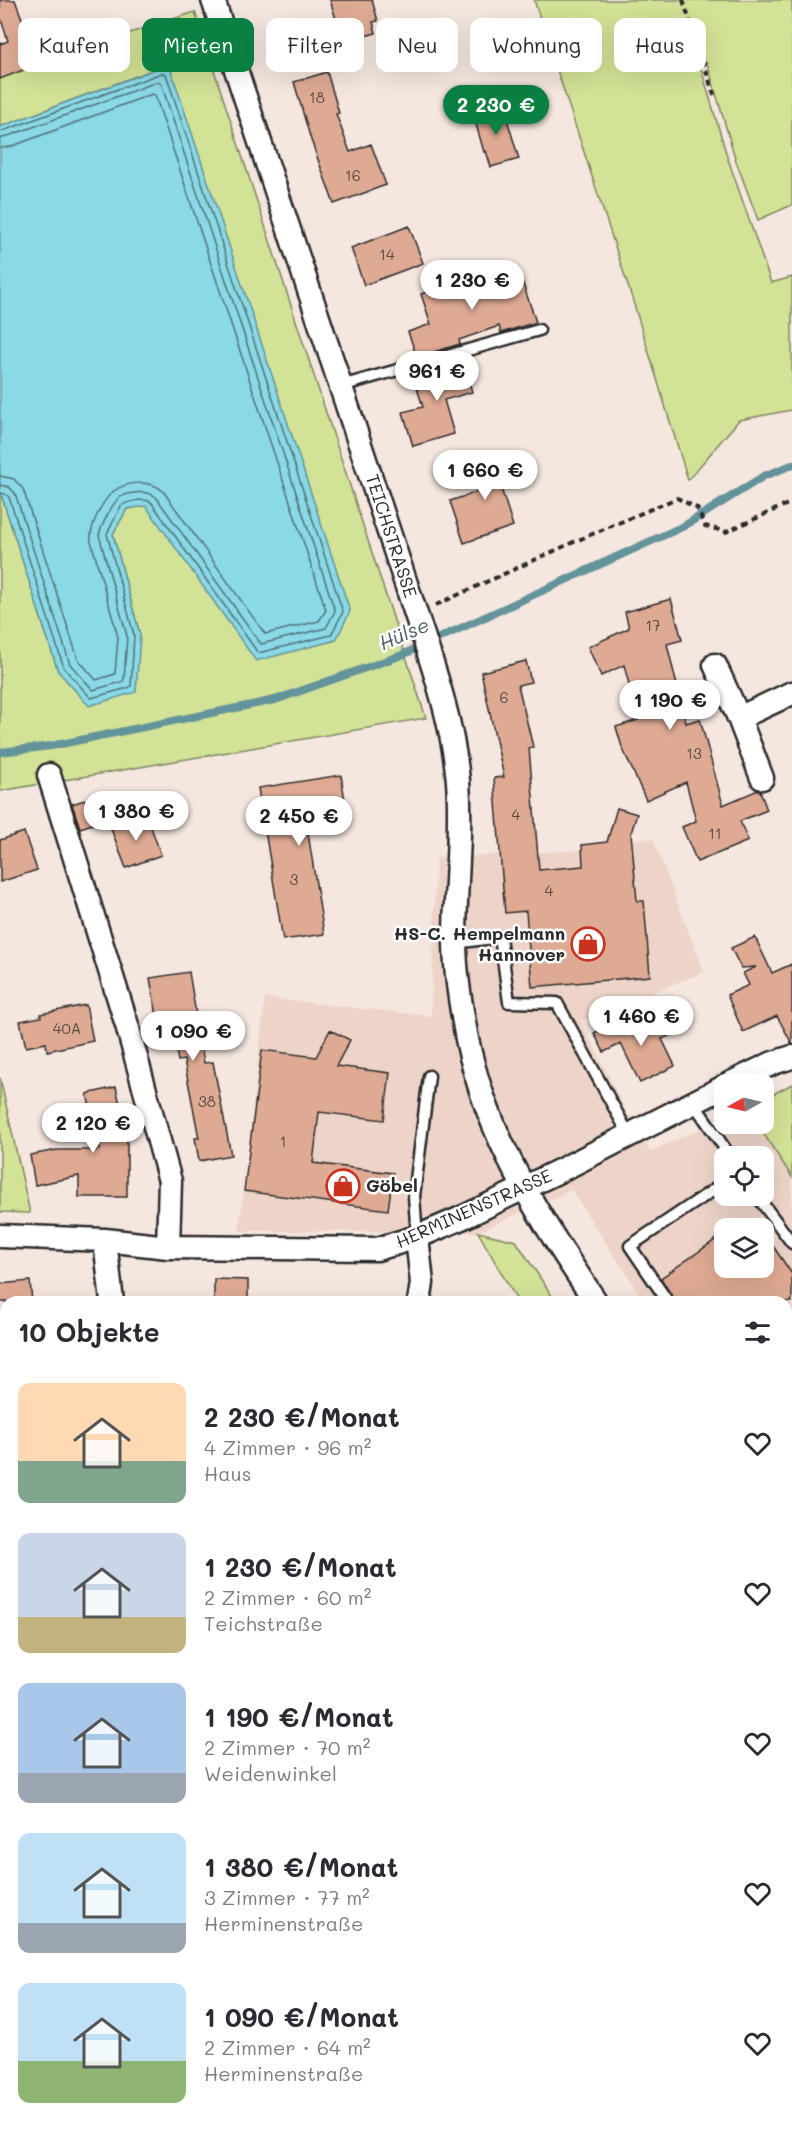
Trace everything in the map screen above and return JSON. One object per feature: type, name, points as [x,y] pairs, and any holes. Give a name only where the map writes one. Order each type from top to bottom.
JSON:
[{"type":"street","name":"TEICHSTRASSE","points":[[213,0],[426,644],[445,708],[458,781],[459,849],[455,943],[466,1030],[481,1093],[502,1147],[523,1188],[546,1228],[592,1296]]},
{"type":"street","points":[[715,665],[739,718],[762,778]]},
{"type":"street","points":[[739,718],[792,693]]},
{"type":"street","points":[[50,775],[127,1025],[170,1181],[168,1247]]},
{"type":"street","points":[[750,1074],[792,1057]]},
{"type":"street","name":"HERMINENSTRASSE","points":[[0,1236],[105,1240],[168,1247],[377,1249],[417,1237],[523,1188],[714,1092]]},
{"type":"street","points":[[417,1237],[422,1283],[420,1296]]},
{"type":"street","points":[[105,1240],[111,1296]]},
{"type":"lane","points":[[341,386],[539,330]]},
{"type":"lane","points":[[455,943],[500,937],[509,1002],[557,1003],[629,1135]]},
{"type":"lane","points":[[417,1237],[414,1196],[429,1076]]},
{"type":"lane","points":[[693,1102],[723,1146]]},
{"type":"lane","points":[[664,1296],[630,1246],[714,1190]]},
{"type":"lane","points":[[764,1206],[792,1243]]},
{"type":"path","points":[[683,0],[714,95]]},
{"type":"path","points":[[416,614],[677,498],[697,508],[705,526],[726,532],[792,502]]},
{"type":"shaded area","points":[[653,839],[704,972],[581,1021],[625,1109],[650,1152],[714,1123],[714,1134],[764,1134],[772,1146],[714,1146],[714,1206],[774,1206],[774,1150],[792,1177],[792,1296],[641,1296],[571,1190],[478,1232],[239,1231],[265,998],[431,1016],[436,858],[582,850],[582,845],[612,841],[632,845],[632,840]]},
{"type":"green space","points":[[534,0],[792,0],[792,205],[758,220],[736,161],[706,63],[706,18],[614,18],[614,72],[702,72],[727,156],[771,283],[792,277],[792,410],[739,420],[688,480],[632,298],[558,72],[602,72],[602,18],[540,18]]},
{"type":"green space","points":[[195,12],[197,18],[176,18]]},
{"type":"green space","points":[[142,29],[142,72],[147,72],[0,127],[0,75],[18,69],[18,72],[130,72],[130,33]]},
{"type":"green space","points":[[169,72],[215,72],[426,718],[0,791],[0,491],[58,671],[140,635],[113,534],[127,509],[146,505],[256,660]]},
{"type":"green space","points":[[0,1078],[30,1213],[0,1212]]},
{"type":"green space","points":[[792,1084],[792,1177],[774,1150],[774,1146],[772,1146],[764,1134],[774,1134],[774,1094]]},
{"type":"green space","points":[[478,1232],[516,1241],[552,1296],[515,1296]]},
{"type":"water","points":[[148,72],[172,72],[350,611],[336,640],[256,661],[146,506],[127,509],[113,534],[140,635],[136,692],[89,706],[58,671],[0,491],[0,127]]},
{"type":"building","points":[[0,0],[15,0],[22,18],[18,18],[18,72],[0,79],[0,44],[8,41],[0,16]]},
{"type":"building","points":[[330,0],[372,0],[377,18],[373,22],[376,33],[364,36],[364,18],[336,18]]},
{"type":"building","points":[[327,72],[339,113],[336,114],[350,152],[371,144],[386,185],[334,204],[311,140],[294,82]]},
{"type":"building","points":[[503,106],[519,159],[491,167],[486,151],[484,152],[473,114]]},
{"type":"building","points":[[409,226],[423,263],[364,285],[351,248]]},
{"type":"building","points":[[518,269],[536,322],[501,333],[499,326],[459,340],[460,344],[417,357],[408,332],[431,324],[421,294],[465,279],[467,286]]},
{"type":"building","points":[[465,359],[472,392],[444,400],[454,434],[413,446],[403,412],[423,407],[416,385],[425,383],[422,371]]},
{"type":"building","points":[[510,454],[517,476],[499,482],[513,526],[464,543],[450,501],[480,491],[472,467]]},
{"type":"building","points":[[671,599],[682,640],[667,644],[686,723],[700,719],[723,805],[758,790],[767,810],[740,821],[748,841],[697,862],[682,827],[696,821],[686,782],[646,800],[622,747],[616,727],[638,720],[624,665],[601,676],[588,647],[629,628],[625,612]]},
{"type":"building","points":[[526,661],[531,682],[518,685],[533,747],[529,748],[539,870],[583,866],[582,845],[607,842],[617,808],[637,814],[631,833],[637,901],[644,901],[650,976],[532,987],[526,911],[505,913],[494,778],[504,777],[481,672]]},
{"type":"building","points":[[341,775],[348,820],[307,827],[324,934],[283,940],[258,788]]},
{"type":"building","points":[[91,798],[99,822],[80,828],[72,804]]},
{"type":"building","points":[[147,816],[161,855],[126,868],[111,829]]},
{"type":"building","points":[[24,832],[37,870],[0,882],[0,840]]},
{"type":"building","points":[[755,937],[772,973],[792,964],[792,1044],[777,1016],[743,1032],[727,995],[749,985],[743,973],[756,967],[741,968],[731,948]]},
{"type":"building","points":[[189,972],[204,1063],[213,1062],[231,1155],[199,1161],[195,1138],[199,1138],[184,1060],[178,1061],[171,1019],[158,1021],[150,978]]},
{"type":"building","points":[[86,1005],[93,1041],[47,1051],[46,1043],[26,1047],[20,1021],[41,1017],[40,1014]]},
{"type":"building","points":[[660,1014],[671,1035],[662,1039],[675,1066],[640,1083],[621,1044],[604,1052],[594,1033],[612,1024],[618,1034]]},
{"type":"building","points":[[330,1030],[350,1040],[336,1066],[390,1073],[384,1120],[319,1112],[313,1163],[393,1173],[388,1210],[244,1191],[262,1050],[316,1057]]},
{"type":"building","points":[[116,1087],[127,1136],[127,1197],[79,1197],[79,1176],[35,1185],[30,1155],[57,1150],[100,1150],[87,1094]]},
{"type":"building","points":[[714,1241],[714,1278],[774,1278],[774,1248],[792,1274],[792,1296],[672,1296],[661,1278]]},
{"type":"building","points":[[214,1279],[248,1280],[248,1296],[214,1296]]},
{"type":"building","points":[[30,1281],[31,1296],[0,1296],[0,1284]]},
{"type":"waterway","name":"Hülse","points":[[0,752],[51,746],[275,700],[402,655],[684,526],[764,476],[792,465]]},
{"type":"place","name":"HS-C. Hempelmann Hannover","points":[[588,944]]},
{"type":"place","name":"Göbel","points":[[343,1186]]}]
